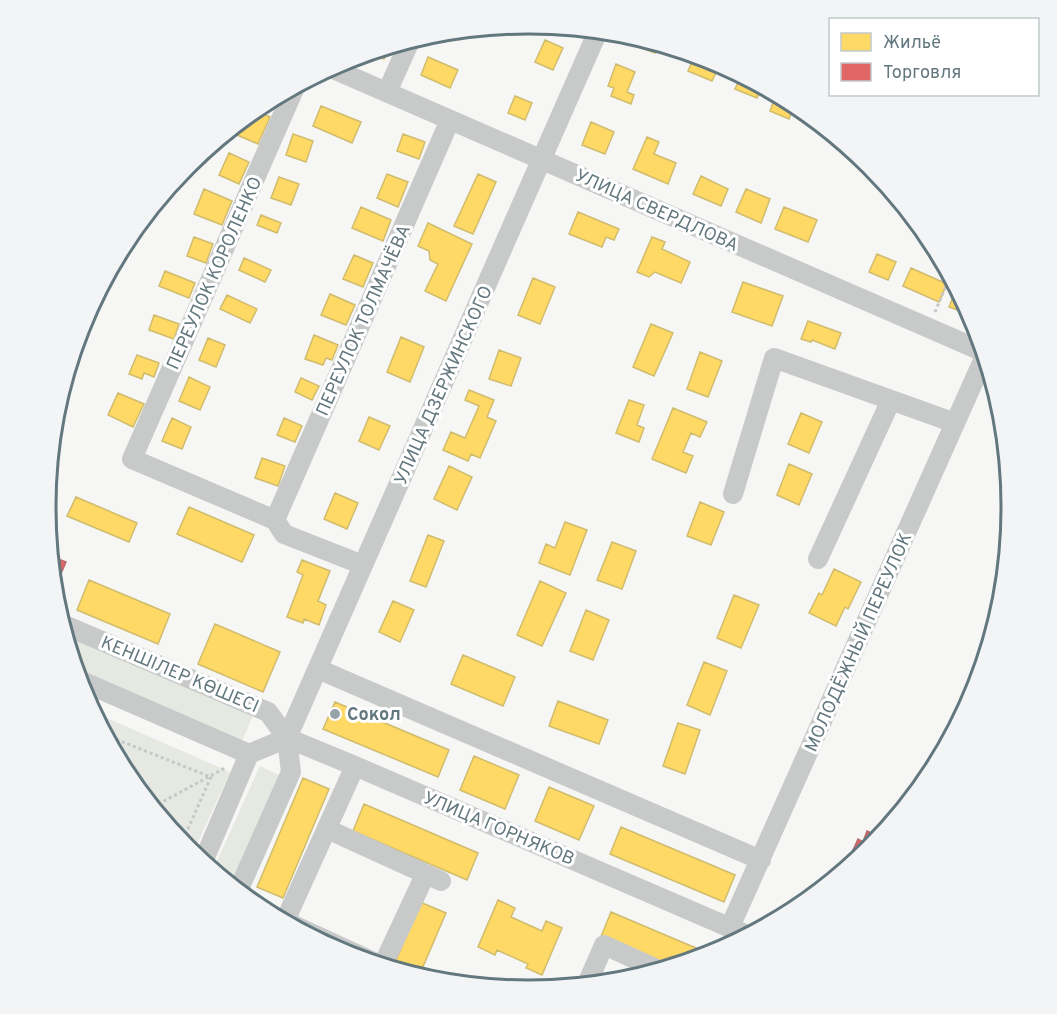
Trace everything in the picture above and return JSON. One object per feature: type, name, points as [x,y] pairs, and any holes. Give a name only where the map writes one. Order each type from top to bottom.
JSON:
[{"type":"street","name":"УЛИЦА ДЗЕРЖИНСКОГО","points":[[287,738],[594,40]]},
{"type":"street","points":[[387,92],[405,51]]},
{"type":"street","name":"УЛИЦА СВЕРДЛОВА","points":[[342,73],[974,349]]},
{"type":"street","name":"ПЕРЕУЛОК КОРОЛЕНКО","points":[[275,520],[132,459],[290,100]]},
{"type":"street","name":"ПЕРЕУЛОК ТОЛМАЧЁВА","points":[[275,520],[450,120]]},
{"type":"street","points":[[733,494],[774,358],[955,423]]},
{"type":"street","name":"МОЛОДЁЖНЫЙ ПЕРЕУЛОК","points":[[739,930],[761,860],[979,366]]},
{"type":"street","points":[[818,559],[891,400]]},
{"type":"street","points":[[275,520],[284,534],[363,565]]},
{"type":"street","name":"КЕНШІЛЕР КӨШЕСІ","points":[[72,628],[268,712],[287,738]]},
{"type":"street","points":[[318,669],[761,860]]},
{"type":"street","points":[[91,685],[249,754]]},
{"type":"street","points":[[207,853],[249,754],[287,738],[291,772],[242,883]]},
{"type":"street","name":"УЛИЦА ГОРНЯКОВ","points":[[287,738],[738,931]]},
{"type":"street","points":[[284,911],[327,829],[355,766]]},
{"type":"street","points":[[327,829],[433,878],[387,957]]},
{"type":"street","points":[[591,975],[603,945],[646,964]]},
{"type":"path","points":[[929,328],[946,286]]},
{"type":"path","points":[[117,740],[211,777]]},
{"type":"path","points":[[160,803],[249,754]]},
{"type":"path","points":[[186,833],[211,777]]},
{"type":"shaded area","points":[[75,638],[253,716],[242,741],[86,673]]},
{"type":"shaded area","points":[[106,718],[230,772],[197,844],[154,795],[119,743]]},
{"type":"shaded area","points":[[260,766],[281,776],[235,877],[217,862]]},
{"type":"building: Жильё","points":[[545,40],[563,48],[553,70],[535,62]]},
{"type":"building: Жильё","points":[[428,57],[458,70],[450,88],[421,75]]},
{"type":"building: Жильё","points":[[616,64],[635,72],[627,92],[634,95],[631,104],[611,96],[614,88],[608,86]]},
{"type":"building: Жильё","points":[[691,64],[716,73],[712,81],[688,71]]},
{"type":"building: Жильё","points":[[738,83],[759,95],[757,98],[735,89]]},
{"type":"building: Жильё","points":[[515,96],[532,103],[525,120],[508,113]]},
{"type":"building: Жильё","points":[[773,103],[791,114],[789,119],[770,111]]},
{"type":"building: Жильё","points":[[321,106],[361,122],[352,143],[313,126]]},
{"type":"building: Жильё","points":[[265,115],[270,117],[258,144],[237,135]]},
{"type":"building: Жильё","points":[[591,122],[614,132],[605,154],[582,145]]},
{"type":"building: Жильё","points":[[293,134],[313,141],[306,162],[286,155]]},
{"type":"building: Жильё","points":[[403,134],[425,142],[419,159],[397,151]]},
{"type":"building: Жильё","points":[[647,137],[659,142],[654,154],[676,163],[668,184],[633,169]]},
{"type":"building: Жильё","points":[[229,153],[249,162],[239,184],[219,175]]},
{"type":"building: Жильё","points":[[387,174],[408,182],[398,207],[377,198]]},
{"type":"building: Жильё","points":[[478,174],[496,182],[473,234],[454,226]]},
{"type":"building: Жильё","points":[[701,176],[728,189],[721,206],[693,194]]},
{"type":"building: Жильё","points":[[279,177],[299,184],[291,205],[271,198]]},
{"type":"building: Жильё","points":[[204,189],[232,201],[222,225],[194,214]]},
{"type":"building: Жильё","points":[[746,189],[770,199],[761,223],[736,212]]},
{"type":"building: Жильё","points":[[361,207],[391,220],[383,241],[352,228]]},
{"type":"building: Жильё","points":[[784,207],[817,220],[808,242],[775,229]]},
{"type":"building: Жильё","points":[[578,212],[619,229],[614,240],[606,237],[602,247],[569,234]]},
{"type":"building: Жильё","points":[[261,215],[281,223],[277,233],[257,225]]},
{"type":"building: Жильё","points":[[428,223],[472,244],[446,301],[425,291],[438,264],[430,260],[429,251],[418,246]]},
{"type":"building: Жильё","points":[[194,237],[213,244],[206,263],[187,256]]},
{"type":"building: Жильё","points":[[652,237],[665,242],[662,249],[690,262],[681,283],[655,272],[649,277],[637,272]]},
{"type":"building: Жильё","points":[[877,254],[896,262],[888,280],[869,272]]},
{"type":"building: Жильё","points":[[354,255],[373,263],[363,287],[343,279]]},
{"type":"building: Жильё","points":[[244,258],[271,270],[265,282],[239,270]]},
{"type":"building: Жильё","points":[[911,268],[944,283],[946,286],[939,302],[903,286]]},
{"type":"building: Жильё","points":[[165,271],[195,283],[189,298],[159,286]]},
{"type":"building: Жильё","points":[[533,278],[555,287],[540,324],[518,315]]},
{"type":"building: Жильё","points":[[743,282],[783,296],[772,326],[732,312]]},
{"type":"building: Жильё","points":[[330,294],[355,305],[346,325],[321,315]]},
{"type":"building: Жильё","points":[[227,295],[257,309],[250,323],[220,309]]},
{"type":"building: Жильё","points":[[952,299],[958,310],[949,307]]},
{"type":"building: Жильё","points":[[154,315],[179,324],[174,339],[149,330]]},
{"type":"building: Жильё","points":[[808,321],[841,333],[835,349],[812,340],[811,342],[801,339]]},
{"type":"building: Жильё","points":[[651,324],[673,333],[654,376],[633,367]]},
{"type":"building: Жильё","points":[[314,335],[338,345],[332,360],[326,358],[323,365],[305,359]]},
{"type":"building: Жильё","points":[[401,337],[424,347],[410,382],[387,372]]},
{"type":"building: Жильё","points":[[208,338],[225,345],[216,367],[199,360]]},
{"type":"building: Жильё","points":[[499,350],[521,358],[511,386],[489,379]]},
{"type":"building: Жильё","points":[[700,352],[722,361],[708,397],[687,389]]},
{"type":"building: Жильё","points":[[137,355],[159,363],[154,377],[144,373],[142,379],[129,374]]},
{"type":"building: Жильё","points":[[189,377],[210,387],[200,410],[179,401]]},
{"type":"building: Жильё","points":[[301,378],[319,386],[312,400],[295,392]]},
{"type":"building: Жильё","points":[[469,390],[494,400],[487,417],[496,421],[480,458],[471,454],[468,461],[443,450],[451,432],[465,438],[479,406],[465,400]]},
{"type":"building: Жильё","points":[[118,393],[144,404],[133,427],[108,415]]},
{"type":"building: Жильё","points":[[629,400],[644,405],[637,425],[644,428],[639,442],[616,433]]},
{"type":"building: Жильё","points":[[673,408],[707,422],[700,437],[691,433],[683,452],[693,456],[686,473],[652,459]]},
{"type":"building: Жильё","points":[[801,413],[822,422],[809,453],[788,444]]},
{"type":"building: Жильё","points":[[369,417],[390,426],[379,450],[359,441]]},
{"type":"building: Жильё","points":[[172,418],[191,427],[182,449],[162,441]]},
{"type":"building: Жильё","points":[[284,418],[302,426],[295,442],[277,435]]},
{"type":"building: Жильё","points":[[262,458],[285,466],[278,486],[255,478]]},
{"type":"building: Жильё","points":[[789,464],[812,474],[799,505],[777,495]]},
{"type":"building: Жильё","points":[[449,466],[472,477],[457,510],[434,499]]},
{"type":"building: Жильё","points":[[335,493],[358,503],[347,529],[324,519]]},
{"type":"building: Жильё","points":[[76,497],[137,523],[129,542],[67,516]]},
{"type":"building: Жильё","points":[[700,502],[724,512],[711,545],[687,536]]},
{"type":"building: Жильё","points":[[189,507],[254,535],[242,562],[177,534]]},
{"type":"building: Жильё","points":[[565,522],[587,530],[570,575],[539,563],[546,544],[555,548]]},
{"type":"building: Жильё","points":[[428,535],[444,541],[426,587],[410,581]]},
{"type":"building: Жильё","points":[[612,542],[636,551],[622,589],[597,580]]},
{"type":"building: Жильё","points":[[302,560],[330,571],[318,601],[326,605],[319,625],[304,619],[303,623],[287,617],[303,575],[297,572]]},
{"type":"building: Жильё","points":[[834,569],[861,582],[848,609],[845,607],[836,626],[809,613],[819,593],[822,595]]},
{"type":"building: Жильё","points":[[89,580],[170,614],[158,644],[77,610]]},
{"type":"building: Жильё","points":[[540,581],[566,593],[542,646],[517,635]]},
{"type":"building: Жильё","points":[[734,595],[759,605],[741,648],[717,638]]},
{"type":"building: Жильё","points":[[393,601],[414,610],[400,642],[379,632]]},
{"type":"building: Жильё","points":[[586,610],[609,620],[593,660],[570,651]]},
{"type":"building: Жильё","points":[[215,624],[280,652],[263,692],[198,664]]},
{"type":"building: Жильё","points":[[463,655],[515,677],[503,706],[451,684]]},
{"type":"building: Жильё","points":[[704,662],[727,671],[710,715],[687,705]]},
{"type":"building: Жильё","points":[[558,701],[608,720],[599,744],[549,726]]},
{"type":"building: Жильё","points":[[335,702],[449,750],[438,777],[323,729]]},
{"type":"building: Жильё","points":[[678,723],[700,730],[685,774],[663,766]]},
{"type":"building: Жильё","points":[[474,756],[519,775],[505,809],[460,790]]},
{"type":"building: Жильё","points":[[303,778],[329,789],[283,898],[257,887]]},
{"type":"building: Жильё","points":[[549,787],[594,806],[579,840],[535,821]]},
{"type":"building: Жильё","points":[[364,804],[478,853],[467,880],[353,831]]},
{"type":"building: Жильё","points":[[621,827],[735,875],[724,902],[610,854]]},
{"type":"building: Жильё","points":[[498,900],[515,908],[511,917],[542,931],[546,921],[562,928],[542,975],[526,968],[528,964],[497,950],[495,955],[478,947]]},
{"type":"building: Жильё","points":[[420,902],[446,913],[423,967],[396,960]]},
{"type":"building: Жильё","points":[[611,912],[697,948],[655,962],[600,939]]},
{"type":"building: Торговля","points":[[59,559],[66,562],[61,574]]},
{"type":"building: Торговля","points":[[858,839],[862,842],[853,850]]},
{"type":"place","name":"Сокол","points":[[335,714]]}]
